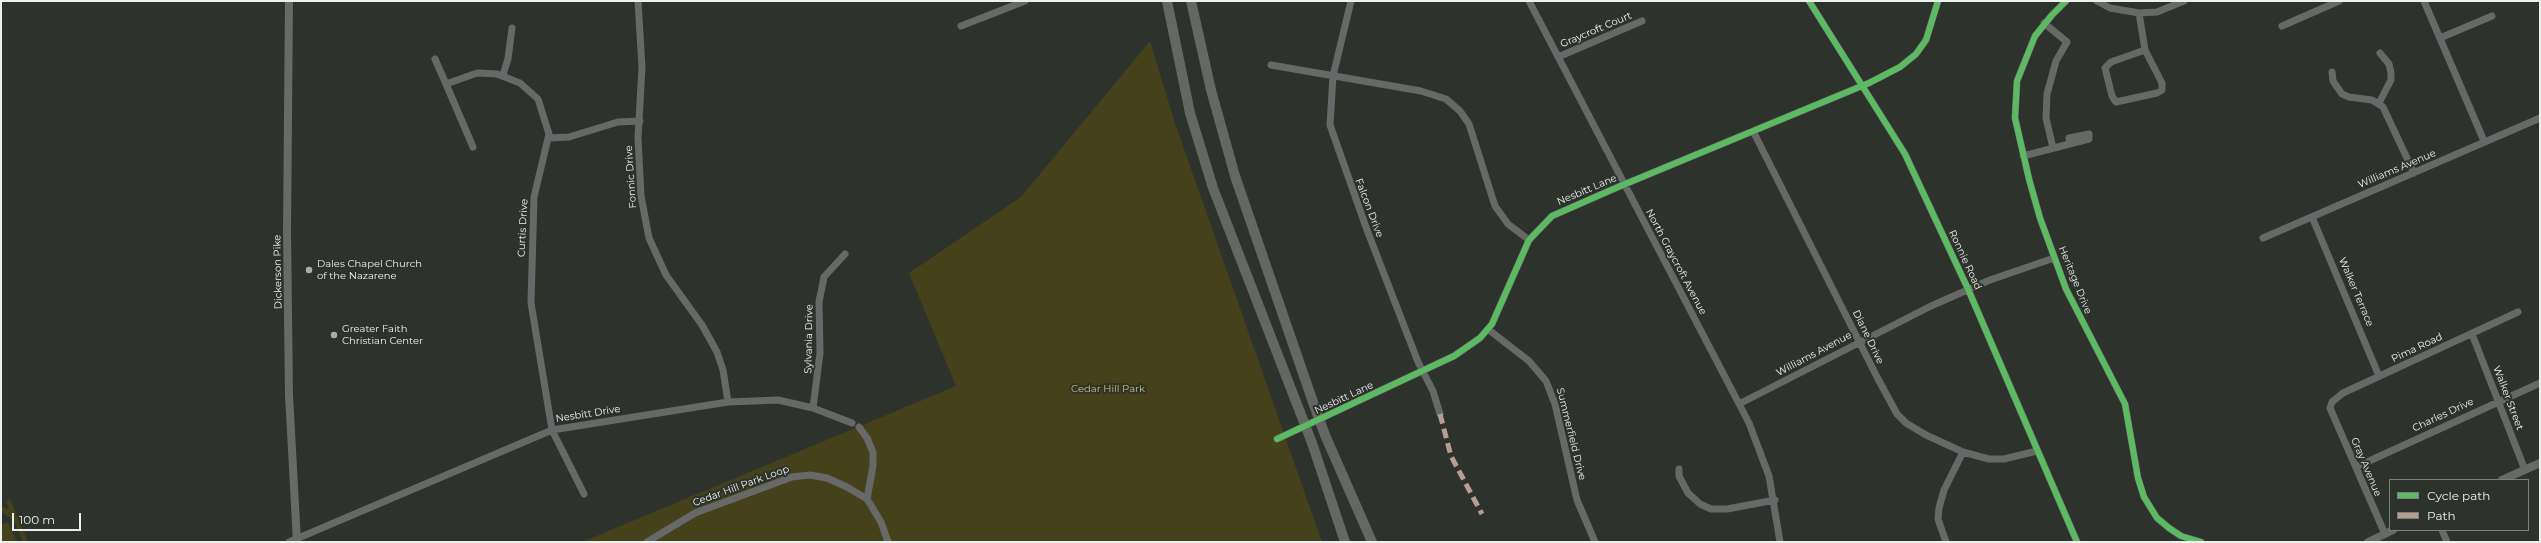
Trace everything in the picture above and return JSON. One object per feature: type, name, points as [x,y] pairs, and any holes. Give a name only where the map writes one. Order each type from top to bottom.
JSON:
[{"type":"highway","points":[[1167,1],[1190,113],[1213,188],[1312,443],[1345,542]]},
{"type":"highway","points":[[1191,1],[1210,90],[1235,176],[1325,435],[1372,542]]},
{"type":"main road","name":"Dickerson Pike","points":[[289,1],[287,230],[288,395],[295,541]]},
{"type":"main road","points":[[2504,479],[2540,463]]},
{"type":"main road","points":[[2368,542],[2390,531]]},
{"type":"street","name":"Fonnic Drive","points":[[638,1],[642,67],[640,121],[641,196],[649,238],[666,275],[702,325],[717,352],[723,370],[728,402]]},
{"type":"street","points":[[961,26],[1025,1]]},
{"type":"street","name":"Falcon Drive","points":[[1351,1],[1333,76],[1330,125],[1339,153],[1415,355],[1424,370],[1440,414]]},
{"type":"street","name":"North Graycroft Avenue","points":[[1529,1],[1739,404],[1759,446],[1774,500],[1780,542]]},
{"type":"street","name":"Ronnie Road","points":[[1809,1],[1905,154],[1968,289],[2077,542]]},
{"type":"street","name":"Nesbitt Lane","points":[[1277,439],[1463,351],[1489,330],[1529,240],[1552,216],[1624,184],[1862,86],[1895,70],[1916,54],[1929,32],[1938,1]]},
{"type":"street","name":"Heritage Drive","points":[[2066,1],[2044,23],[2025,58],[2016,89],[2015,118],[2024,156],[2040,218],[2054,258],[2079,317],[2112,376],[2125,404],[2138,478],[2146,502],[2157,518],[2169,528],[2181,536],[2201,542]]},
{"type":"street","points":[[2097,1],[2110,8],[2139,13],[2157,12],[2184,1]]},
{"type":"street","points":[[2282,26],[2339,1]]},
{"type":"street","points":[[2424,1],[2484,141]]},
{"type":"street","points":[[2139,13],[2145,50],[2162,83],[2162,90],[2116,102],[2112,96],[2105,68],[2111,62],[2145,50]]},
{"type":"street","points":[[2440,38],[2492,16]]},
{"type":"street","name":"Graycroft Court","points":[[1558,57],[1642,21]]},
{"type":"street","points":[[2044,23],[2066,40],[2067,44],[2056,61],[2047,94],[2047,122],[2053,148]]},
{"type":"street","points":[[503,75],[511,46],[512,28]]},
{"type":"street","points":[[2379,103],[2391,80],[2389,64],[2380,53]]},
{"type":"street","points":[[435,59],[473,147]]},
{"type":"street","points":[[1271,65],[1431,93],[1457,107],[1471,128],[1495,206],[1508,224],[1529,240]]},
{"type":"street","points":[[2332,72],[2333,81],[2342,94],[2379,103],[2386,112],[2414,173]]},
{"type":"street","name":"Curtis Drive","points":[[446,84],[477,73],[503,75],[520,83],[538,99],[544,114],[549,138],[537,179],[534,197],[531,303],[552,430],[584,494]]},
{"type":"street","name":"Williams Avenue","points":[[2263,238],[2540,118]]},
{"type":"street","points":[[549,138],[569,136],[618,122],[640,121]]},
{"type":"street","name":"Diane Drive","points":[[1753,131],[1894,409],[1906,423],[1963,452],[1989,459],[2004,459],[2037,451]]},
{"type":"street","points":[[2024,156],[2070,144]]},
{"type":"street","name":"Walker Terrace","points":[[2312,217],[2380,376]]},
{"type":"street","name":"Sylvania Drive","points":[[813,408],[820,353],[819,302],[824,277],[845,254]]},
{"type":"street","name":"Williams Avenue","points":[[1739,404],[1859,342],[1968,289],[2054,258]]},
{"type":"street","name":"Pima Road","points":[[2330,408],[2336,397],[2518,312]]},
{"type":"street","name":"Summerfield Drive","points":[[1489,330],[1529,361],[1546,381],[1555,404],[1576,500],[1595,542]]},
{"type":"street","name":"Walker Street","points":[[2472,334],[2525,470]]},
{"type":"street","name":"Charles Drive","points":[[2356,468],[2540,382]]},
{"type":"street","name":"Nesbitt Drive","points":[[295,541],[552,430],[728,402],[778,400],[813,408],[852,423]]},
{"type":"street","name":"Gray Avenue","points":[[2330,408],[2385,534]]},
{"type":"street","points":[[859,427],[867,438],[873,452],[873,466],[867,500],[881,522],[888,542]]},
{"type":"street","points":[[1946,542],[1938,519],[1939,508],[1944,490],[1963,452]]},
{"type":"street","points":[[1679,469],[1679,476],[1688,493],[1700,504],[1711,508],[1727,509],[1774,500]]},
{"type":"street","name":"Cedar Hill Park Loop","points":[[647,542],[695,513],[792,477],[810,475],[827,478],[847,486],[867,500]]},
{"type":"street","points":[[2442,531],[2447,542]]},
{"type":"green space","name":"Cedar Hill Park","points":[[1150,41],[1175,123],[1322,542],[582,542],[956,386],[909,273],[1021,197]]},
{"type":"green space","points":[[10,499],[28,542],[23,542],[14,521],[1,511],[1,506],[9,510],[6,501]]},
{"type":"green space","points":[[8,522],[17,542],[1,542],[1,525]]},
{"type":"marked path","points":[[1440,414],[1451,456],[1482,514]]},
{"type":"cycle path","points":[[1809,1],[1905,154],[1968,289],[2077,542]]},
{"type":"cycle path","points":[[1277,439],[1454,356],[1480,338],[1492,324],[1529,240],[1552,216],[1618,187],[1869,83],[1900,67],[1916,54],[1926,40],[1938,1]]},
{"type":"cycle path","points":[[2066,1],[2035,36],[2017,81],[2015,118],[2029,179],[2040,218],[2066,289],[2125,404],[2138,478],[2144,497],[2157,518],[2169,528],[2181,536],[2201,542]]},
{"type":"place","name":"Dales Chapel Church of the Nazarene","points":[[309,270]]},
{"type":"place","name":"Greater Faith Christian Center","points":[[334,335]]}]
